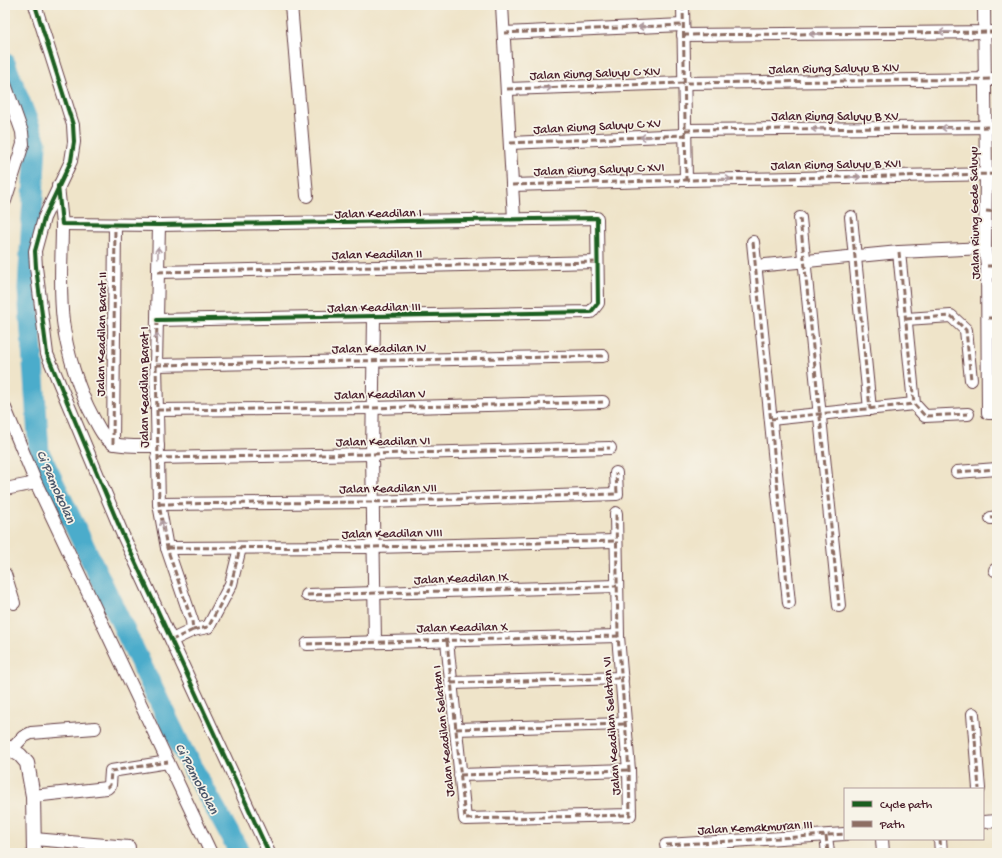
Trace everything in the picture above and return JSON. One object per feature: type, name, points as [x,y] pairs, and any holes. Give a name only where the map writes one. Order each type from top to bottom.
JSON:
[{"type":"street","points":[[35,5],[73,125],[73,152],[71,161],[44,218],[35,251],[46,354],[122,533],[269,853]]},
{"type":"street","points":[[291,5],[307,196]]},
{"type":"street","points":[[502,5],[514,220]]},
{"type":"street","points":[[682,5],[686,180]]},
{"type":"street","name":"Jalan Riung Gede Saluyu","points":[[984,5],[985,79],[992,127],[991,212],[986,248],[992,266],[993,318],[988,413],[997,413]]},
{"type":"street","points":[[504,33],[683,30],[997,32]]},
{"type":"street","name":"Jalan Riung Saluyu B XIV","points":[[684,83],[997,79]]},
{"type":"street","name":"Jalan Riung Saluyu C XIV","points":[[507,89],[684,83]]},
{"type":"street","points":[[5,84],[22,132],[23,144],[5,201]]},
{"type":"street","name":"Jalan Riung Saluyu B XV","points":[[685,132],[992,127]]},
{"type":"street","name":"Jalan Riung Saluyu C XV","points":[[510,143],[685,132]]},
{"type":"street","name":"Jalan Riung Saluyu B XVI","points":[[686,180],[992,174]]},
{"type":"street","name":"Jalan Riung Saluyu C XVI","points":[[512,185],[686,180]]},
{"type":"street","points":[[58,186],[62,224],[63,322],[79,383],[90,411],[102,435],[113,444],[158,446]]},
{"type":"street","points":[[851,217],[870,408]]},
{"type":"street","name":"Jalan Keadilan I","points":[[62,224],[159,225],[597,218],[598,262]]},
{"type":"street","points":[[800,218],[839,606]]},
{"type":"street","name":"Jalan Keadilan Barat II","points":[[113,444],[115,225]]},
{"type":"street","name":"Jalan Keadilan Barat I","points":[[159,225],[156,366],[159,504],[167,548],[192,621],[193,630]]},
{"type":"street","points":[[753,242],[789,603]]},
{"type":"street","points":[[756,266],[899,252],[986,248]]},
{"type":"street","points":[[899,252],[914,404],[926,416],[968,414]]},
{"type":"street","name":"Jalan Keadilan II","points":[[158,272],[598,262]]},
{"type":"street","name":"Jalan Keadilan III","points":[[157,320],[591,312],[598,303],[598,262]]},
{"type":"street","points":[[374,316],[372,454],[374,547],[373,593],[375,642]]},
{"type":"street","points":[[906,319],[951,316],[966,330],[970,380]]},
{"type":"street","name":"Jalan Keadilan IV","points":[[156,366],[603,356]]},
{"type":"street","name":"Jalan Keadilan V","points":[[157,410],[372,408],[602,402]]},
{"type":"street","points":[[771,418],[914,404]]},
{"type":"street","points":[[5,408],[36,483],[150,721],[210,853]]},
{"type":"street","name":"Jalan Keadilan VI","points":[[157,458],[610,448]]},
{"type":"street","points":[[957,472],[997,470]]},
{"type":"street","name":"Jalan Keadilan VII","points":[[159,504],[373,502],[617,494],[616,474]]},
{"type":"street","points":[[5,489],[36,483]]},
{"type":"street","name":"Jalan Keadilan Selatan VI","points":[[464,819],[630,815],[629,770],[618,636],[616,513]]},
{"type":"street","name":"Jalan Keadilan VIII","points":[[167,548],[374,547],[616,541]]},
{"type":"street","points":[[172,640],[193,630],[208,627],[231,584],[240,548]]},
{"type":"street","points":[[5,574],[14,603]]},
{"type":"street","name":"Jalan Keadilan IX","points":[[307,595],[617,586]]},
{"type":"street","name":"Jalan Keadilan X","points":[[307,644],[618,636]]},
{"type":"street","name":"Jalan Keadilan Selatan I","points":[[447,640],[464,819]]},
{"type":"street","points":[[451,683],[622,678]]},
{"type":"street","points":[[973,714],[979,788]]},
{"type":"street","points":[[456,729],[625,724]]},
{"type":"street","points":[[34,853],[33,796],[27,763],[20,755],[8,748],[31,733],[95,728]]},
{"type":"street","points":[[33,796],[107,788],[110,785],[111,771],[168,762]]},
{"type":"street","points":[[460,775],[629,770]]},
{"type":"street","points":[[984,822],[997,821]]},
{"type":"street","name":"Jalan Kemakmuran III","points":[[666,845],[844,834]]},
{"type":"street","points":[[826,836],[828,853]]},
{"type":"street","points":[[34,839],[129,847]]},
{"type":"street","points":[[882,840],[883,853]]},
{"type":"street","points":[[940,840],[941,853]]},
{"type":"waterway","name":"Ci Pamokolan","points":[[5,63],[36,143],[28,289],[39,452],[182,749],[240,853]]},
{"type":"marked path","points":[[683,5],[686,180]]},
{"type":"marked path","points":[[504,33],[683,25]]},
{"type":"marked path","points":[[683,35],[997,32]]},
{"type":"marked path","points":[[507,89],[684,83],[997,79]]},
{"type":"marked path","points":[[685,130],[997,127]]},
{"type":"marked path","points":[[510,143],[685,135]]},
{"type":"marked path","points":[[512,185],[997,174]]},
{"type":"marked path","points":[[986,211],[997,212]]},
{"type":"marked path","points":[[851,217],[870,409]]},
{"type":"marked path","points":[[800,218],[839,606]]},
{"type":"marked path","points":[[113,444],[115,225]]},
{"type":"marked path","points":[[753,242],[789,603]]},
{"type":"marked path","points":[[899,252],[914,404],[925,416],[968,414]]},
{"type":"marked path","points":[[158,272],[597,262]]},
{"type":"marked path","points":[[987,266],[997,266]]},
{"type":"marked path","points":[[906,319],[951,316],[966,330],[971,380]]},
{"type":"marked path","points":[[988,318],[997,318]]},
{"type":"marked path","points":[[157,320],[156,365],[159,504],[167,548],[192,621],[193,630],[172,640]]},
{"type":"marked path","points":[[156,365],[603,356]]},
{"type":"marked path","points":[[157,410],[372,408],[603,402]]},
{"type":"marked path","points":[[771,419],[914,404]]},
{"type":"marked path","points":[[157,458],[610,448]]},
{"type":"marked path","points":[[957,472],[997,469]]},
{"type":"marked path","points":[[159,504],[370,502],[617,494],[616,473]]},
{"type":"marked path","points":[[447,641],[465,819],[630,815],[629,770],[618,636],[616,513]]},
{"type":"marked path","points":[[991,518],[997,517]]},
{"type":"marked path","points":[[167,548],[374,547],[616,541]]},
{"type":"marked path","points":[[193,630],[208,627],[210,624],[231,584],[240,548]]},
{"type":"marked path","points":[[307,595],[617,586]]},
{"type":"marked path","points":[[307,644],[618,636]]},
{"type":"marked path","points":[[451,683],[622,678]]},
{"type":"marked path","points":[[973,714],[979,788]]},
{"type":"marked path","points":[[456,729],[625,724]]},
{"type":"marked path","points":[[107,788],[110,785],[111,771],[168,762]]},
{"type":"marked path","points":[[460,775],[629,770]]},
{"type":"marked path","points":[[666,845],[844,834]]},
{"type":"marked path","points":[[826,836],[828,853]]},
{"type":"marked path","points":[[940,840],[941,853]]},
{"type":"cycle path","points":[[35,5],[73,125],[74,142],[71,161],[44,218],[35,251],[47,354],[122,533],[269,853]]},
{"type":"cycle path","points":[[58,186],[62,224],[159,225],[597,218],[598,303],[591,312],[157,320]]}]
